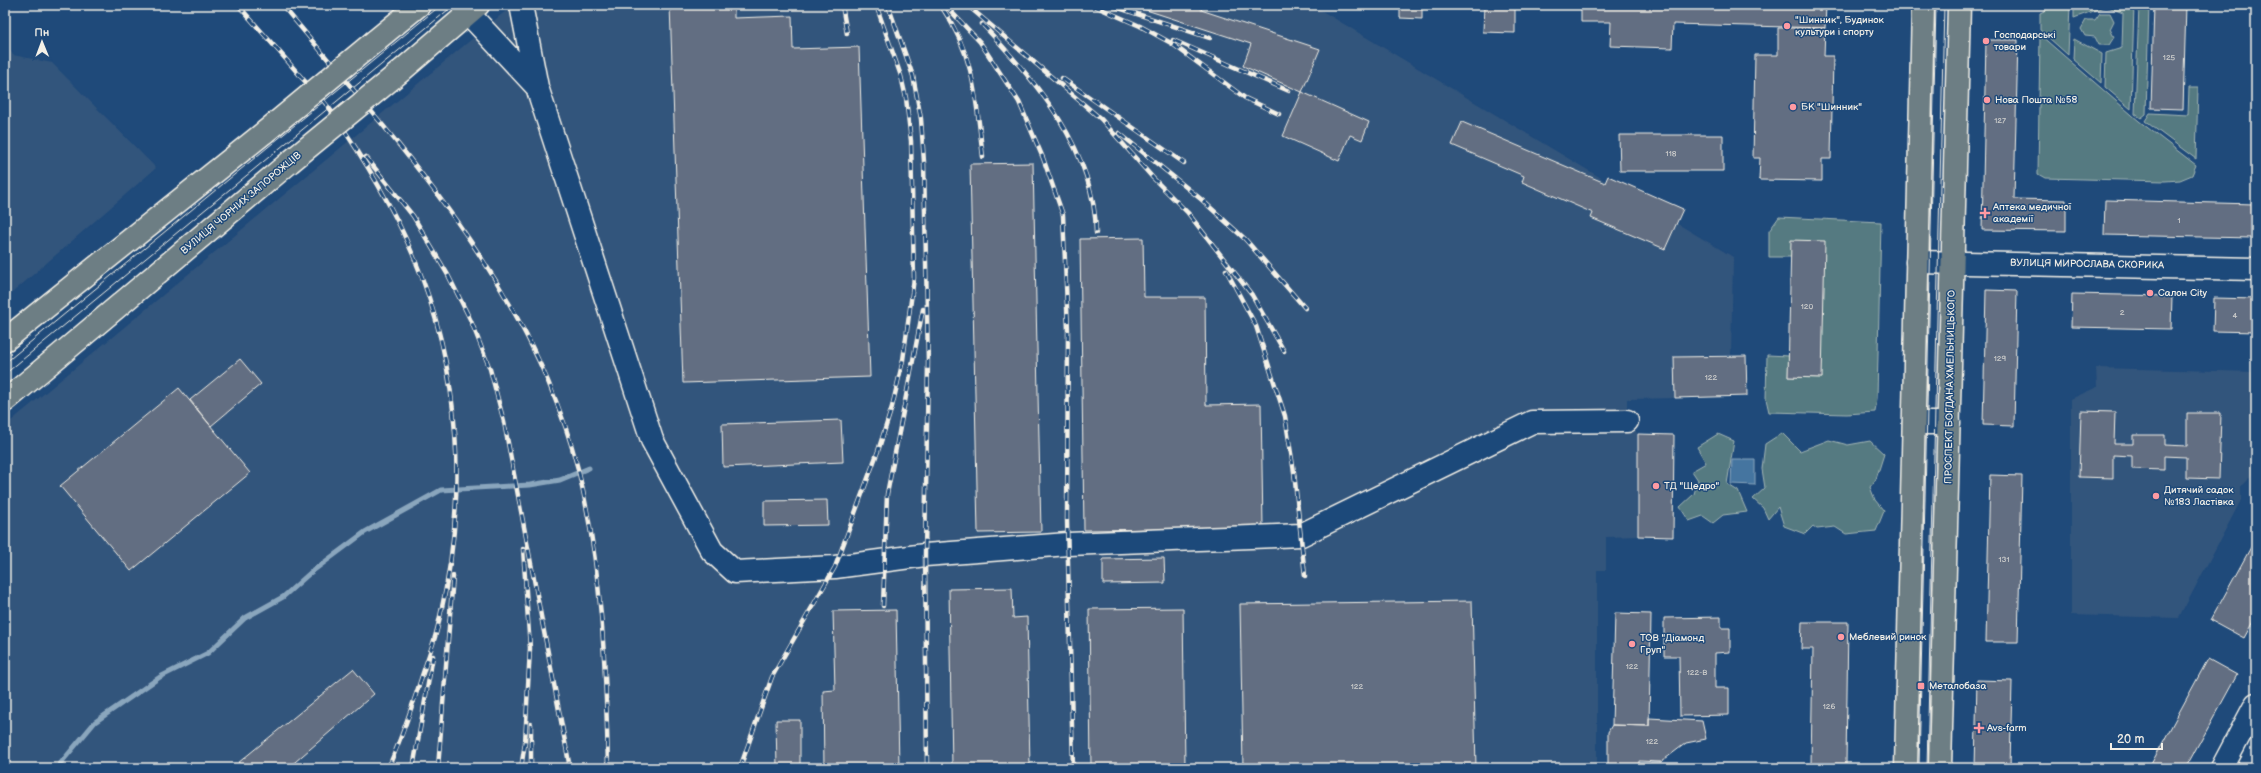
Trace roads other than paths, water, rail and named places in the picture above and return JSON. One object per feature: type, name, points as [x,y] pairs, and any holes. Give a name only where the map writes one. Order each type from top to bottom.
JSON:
[{"type":"main road","points":[[5,340],[265,132],[419,5]]},
{"type":"main road","points":[[1906,768],[1923,5]]},
{"type":"main road","name":"ПРОСПЕКТ БОГДАНА ХМЕЛЬНИЦЬКОГО","points":[[1940,768],[1959,5]]},
{"type":"main road","name":"ВУЛИЦЯ ЧОРНИХ ЗАПОРОЖЦІВ","points":[[5,401],[401,71],[470,8]]},
{"type":"street","points":[[521,5],[537,87],[652,440],[712,551],[734,572],[835,567],[925,555],[1068,544],[1301,535],[1532,422],[1627,421]]},
{"type":"street","points":[[470,8],[537,87]]},
{"type":"street","name":"ВУЛИЦЯ МИРОСЛАВА СКОРИКА","points":[[1917,262],[2256,269]]},
{"type":"street","points":[[1914,422],[1949,423]]},
{"type":"street","points":[[2222,768],[2256,704]]},
{"type":"waterway","points":[[60,764],[95,722],[160,677],[208,653],[245,618],[283,597],[310,573],[365,532],[441,490],[530,485],[560,480],[589,468]]},
{"type":"tram line","points":[[5,363],[441,5]]},
{"type":"tram line","points":[[5,374],[454,5]]},
{"type":"tram line","points":[[1919,768],[1936,5]]},
{"type":"tram line","points":[[1927,768],[1944,5]]},
{"type":"railway","points":[[238,5],[325,103],[344,129],[366,164],[405,236],[429,299],[442,344],[450,389],[455,436],[456,482],[454,529],[448,575],[438,627],[403,732],[388,768]]},
{"type":"railway","points":[[282,5],[371,111],[457,221],[495,279],[529,339],[557,402],[578,469],[593,543],[598,580],[604,655],[608,768]]},
{"type":"railway","points":[[842,5],[847,34]]},
{"type":"railway","points":[[740,768],[772,677],[835,567],[878,451],[892,407],[903,360],[914,278],[911,141],[906,98],[901,76],[876,5]]},
{"type":"railway","points":[[888,5],[913,76],[921,119],[924,162],[928,362],[925,555],[927,768]]},
{"type":"railway","points":[[945,5],[980,42],[1019,102],[1043,158],[1063,215],[1068,330],[1067,520],[1073,768]]},
{"type":"railway","points":[[967,5],[1101,119],[1153,178],[1188,213],[1252,295],[1284,351]]},
{"type":"railway","points":[[1092,5],[1140,26],[1171,43],[1245,98],[1279,114]]},
{"type":"railway","points":[[1110,5],[1210,38]]},
{"type":"railway","points":[[943,9],[954,27],[968,62],[976,98],[983,157]]},
{"type":"railway","points":[[982,24],[1042,93],[1074,145],[1085,173],[1093,203],[1096,233]]},
{"type":"railway","points":[[1173,40],[1289,91]]},
{"type":"railway","points":[[1062,78],[1184,163]]},
{"type":"railway","points":[[1119,133],[1202,200],[1245,239],[1305,308]]},
{"type":"railway","points":[[366,157],[413,216],[448,275],[471,321],[490,369],[504,422],[570,768]]},
{"type":"railway","points":[[1226,270],[1256,326],[1285,416],[1294,472],[1305,576]]},
{"type":"railway","points":[[883,606],[887,494],[923,309]]},
{"type":"railway","points":[[521,768],[525,743],[530,648],[523,549]]},
{"type":"railway","points":[[438,768],[453,576]]},
{"type":"railway","points":[[413,768],[433,656]]},
{"type":"railway","points":[[531,724],[531,768]]},
{"type":"place","name":"\"Шинник\", Будинок культури і спорту","points":[[1787,26]]},
{"type":"place","name":"Господарські товари","points":[[1986,41]]},
{"type":"place","name":"Нова Пошта №58","points":[[1987,100]]},
{"type":"place","name":"БК \"Шинник\"","points":[[1793,107]]},
{"type":"place","name":"Аптека медичної академії","points":[[1985,213]]},
{"type":"place","name":"Салон City","points":[[2150,293]]},
{"type":"place","name":"ТД \"Щедро\"","points":[[1656,486]]},
{"type":"place","name":"Дитячий садок №183 Ластівка","points":[[2156,496]]},
{"type":"place","name":"Меблевий ринок","points":[[1841,637]]},
{"type":"place","name":"ТОВ \"Діамонд Груп\"","points":[[1632,644]]},
{"type":"place","name":"Металобаза","points":[[1921,686]]},
{"type":"place","name":"Avs-farm","points":[[1979,728]]}]
